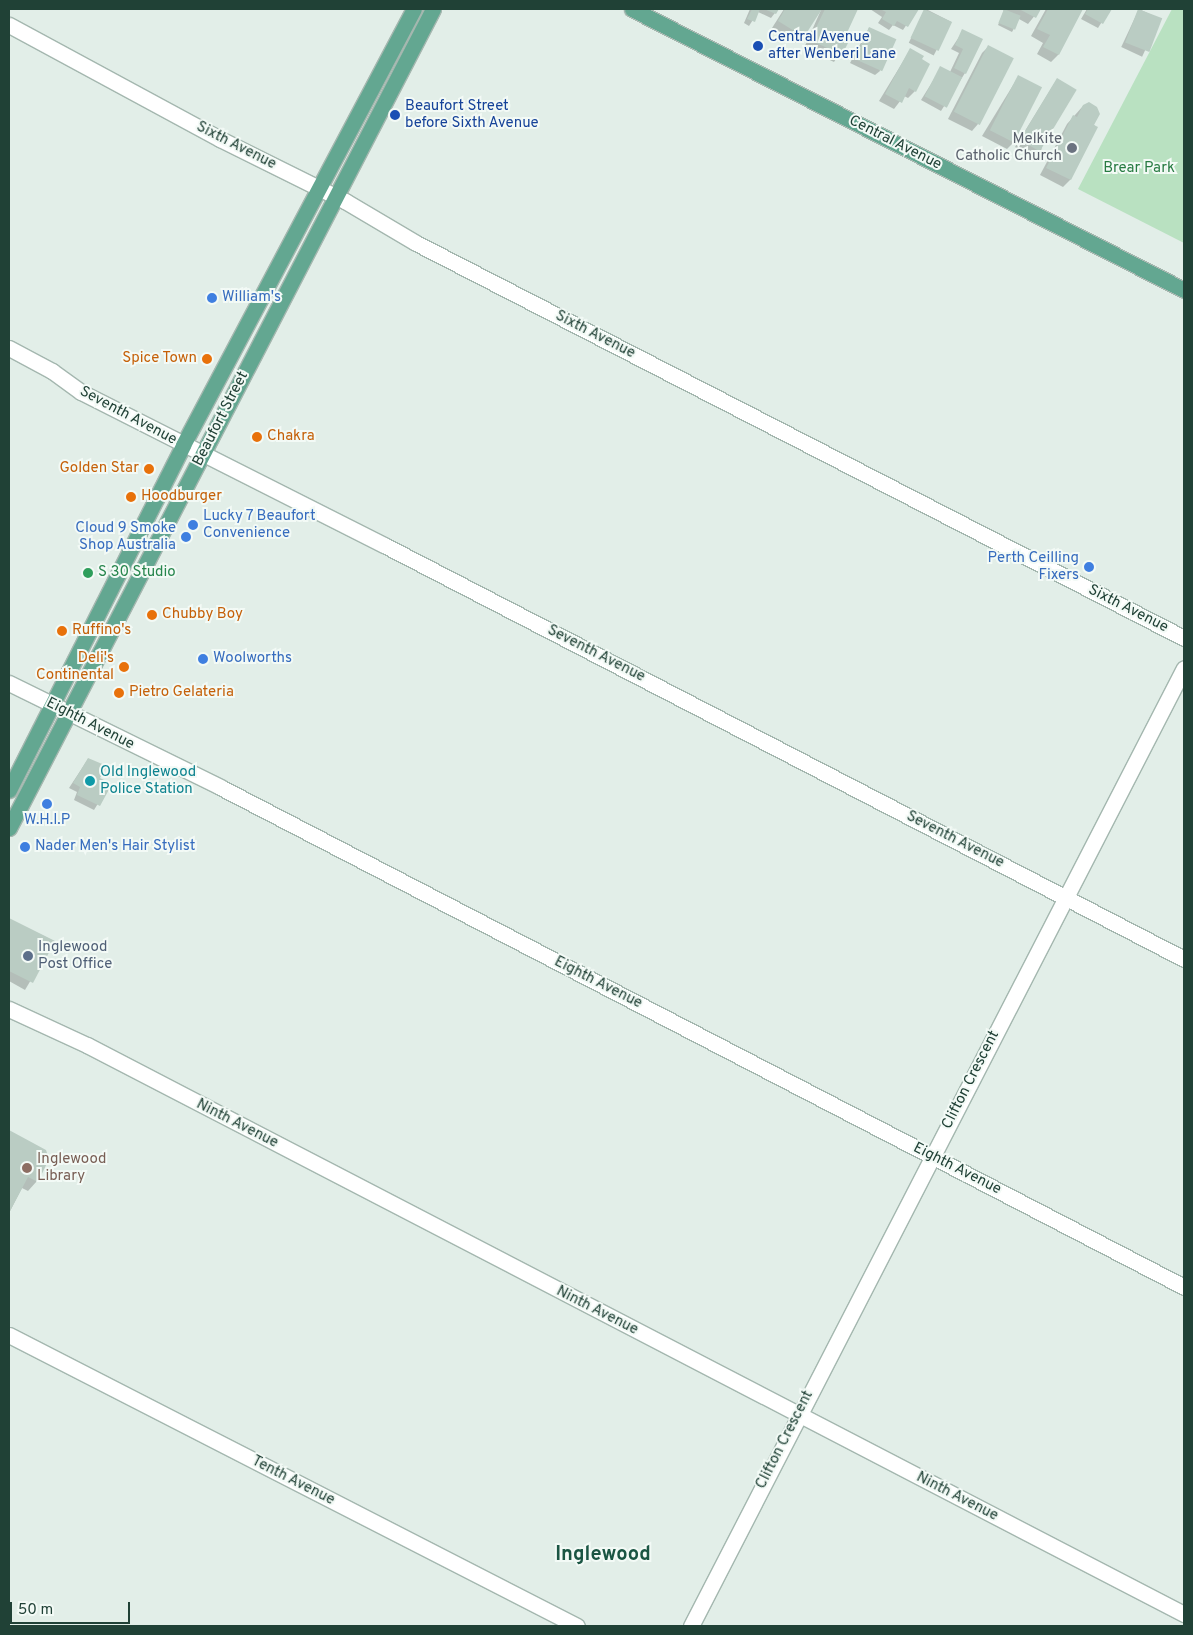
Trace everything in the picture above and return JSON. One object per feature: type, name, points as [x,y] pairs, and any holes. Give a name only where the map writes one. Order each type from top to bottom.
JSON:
[{"type":"main road","name":"Beaufort Street","points":[[9,790],[54,706],[183,445],[317,187],[414,9]]},
{"type":"main road","name":"Beaufort Street","points":[[9,828],[433,9]]},
{"type":"main road","name":"Central Avenue","points":[[632,9],[1184,290]]},
{"type":"street","name":"Sixth Avenue","points":[[9,25],[220,139],[336,197],[416,243],[1184,638]]},
{"type":"street","name":"Seventh Avenue","points":[[9,348],[52,371],[81,392],[1184,959]]},
{"type":"street","name":"Clifton Crescent","points":[[691,1626],[1184,668]]},
{"type":"street","name":"Eighth Avenue","points":[[9,683],[220,786],[1184,1287]]},
{"type":"street","name":"Ninth Avenue","points":[[9,1009],[78,1041],[1184,1614]]},
{"type":"street","name":"Tenth Avenue","points":[[9,1336],[577,1626]]},
{"type":"green space","name":"Brear Park","points":[[1172,9],[1184,9],[1184,243],[1078,189]]},
{"type":"building","points":[[752,9],[760,9],[755,22],[747,19]]},
{"type":"building","points":[[764,9],[779,9],[776,14]]},
{"type":"building","points":[[785,9],[822,9],[804,37],[778,21]]},
{"type":"building","points":[[825,9],[858,9],[846,35],[851,37],[842,55],[810,40]]},
{"type":"building","points":[[880,9],[919,9],[908,27],[897,21],[894,26],[882,19],[886,12]]},
{"type":"building","points":[[924,9],[952,22],[939,51],[910,38]]},
{"type":"building","points":[[1004,9],[1021,16],[1015,30],[998,23]]},
{"type":"building","points":[[1019,9],[1041,9],[1036,18]]},
{"type":"building","points":[[1048,9],[1083,9],[1059,55],[1043,47],[1050,35],[1037,29]]},
{"type":"building","points":[[1088,9],[1112,9],[1103,24],[1085,14]]},
{"type":"building","points":[[1138,9],[1162,18],[1149,52],[1125,43]]},
{"type":"building","points":[[869,27],[896,39],[882,71],[855,59]]},
{"type":"building","points":[[962,29],[983,39],[966,74],[954,68],[963,49],[955,45]]},
{"type":"building","points":[[988,45],[1014,58],[980,125],[954,112]]},
{"type":"building","points":[[910,48],[924,56],[922,59],[930,64],[916,92],[909,88],[902,103],[885,94]]},
{"type":"building","points":[[940,66],[962,77],[947,108],[925,96]]},
{"type":"building","points":[[1018,75],[1042,87],[1014,143],[990,130]]},
{"type":"building","points":[[1057,78],[1077,90],[1040,152],[1020,140]]},
{"type":"building","name":"Melkite Catholic Church","points":[[1089,102],[1097,107],[1100,114],[1094,125],[1098,127],[1071,180],[1046,168],[1073,115],[1077,117],[1083,105]]},
{"type":"building","name":"Old Inglewood Police Station","points":[[88,758],[107,766],[100,778],[112,784],[100,806],[77,795],[80,787],[73,783]]},
{"type":"building","name":"Inglewood Post Office","points":[[9,918],[55,941],[33,983],[9,971]]},
{"type":"building","name":"Inglewood Library","points":[[9,1130],[46,1150],[49,1159],[38,1182],[28,1177],[9,1213]]},
{"type":"place","name":"Central Avenue after Wenberi Lane","points":[[758,46]]},
{"type":"place","name":"Beaufort Street before Sixth Avenue","points":[[395,115]]},
{"type":"place","name":"Melkite Catholic Church","points":[[1072,148]]},
{"type":"place","name":"William's","points":[[212,298]]},
{"type":"place","name":"Spice Town","points":[[207,359]]},
{"type":"place","name":"Chakra","points":[[257,437]]},
{"type":"place","name":"Golden Star","points":[[149,469]]},
{"type":"place","name":"Hoodburger","points":[[131,497]]},
{"type":"place","name":"Lucky 7 Beaufort Convenience","points":[[193,525]]},
{"type":"place","name":"Cloud 9 Smoke Shop Australia","points":[[186,537]]},
{"type":"place","name":"Perth Ceilling Fixers","points":[[1089,567]]},
{"type":"place","name":"S 30 Studio","points":[[88,573]]},
{"type":"place","name":"Chubby Boy","points":[[152,615]]},
{"type":"place","name":"Ruffino's","points":[[62,631]]},
{"type":"place","name":"Woolworths","points":[[203,659]]},
{"type":"place","name":"Deli's Continental","points":[[124,667]]},
{"type":"place","name":"Pietro Gelateria","points":[[119,693]]},
{"type":"place","name":"Old Inglewood Police Station","points":[[90,781]]},
{"type":"place","name":"W.H.I.P","points":[[47,804]]},
{"type":"place","name":"Nader Men's Hair Stylist","points":[[25,847]]},
{"type":"place","name":"Inglewood Post Office","points":[[28,956]]},
{"type":"place","name":"Inglewood Library","points":[[27,1168]]},
{"type":"district","name":"Inglewood","points":[[603,1555]]}]
